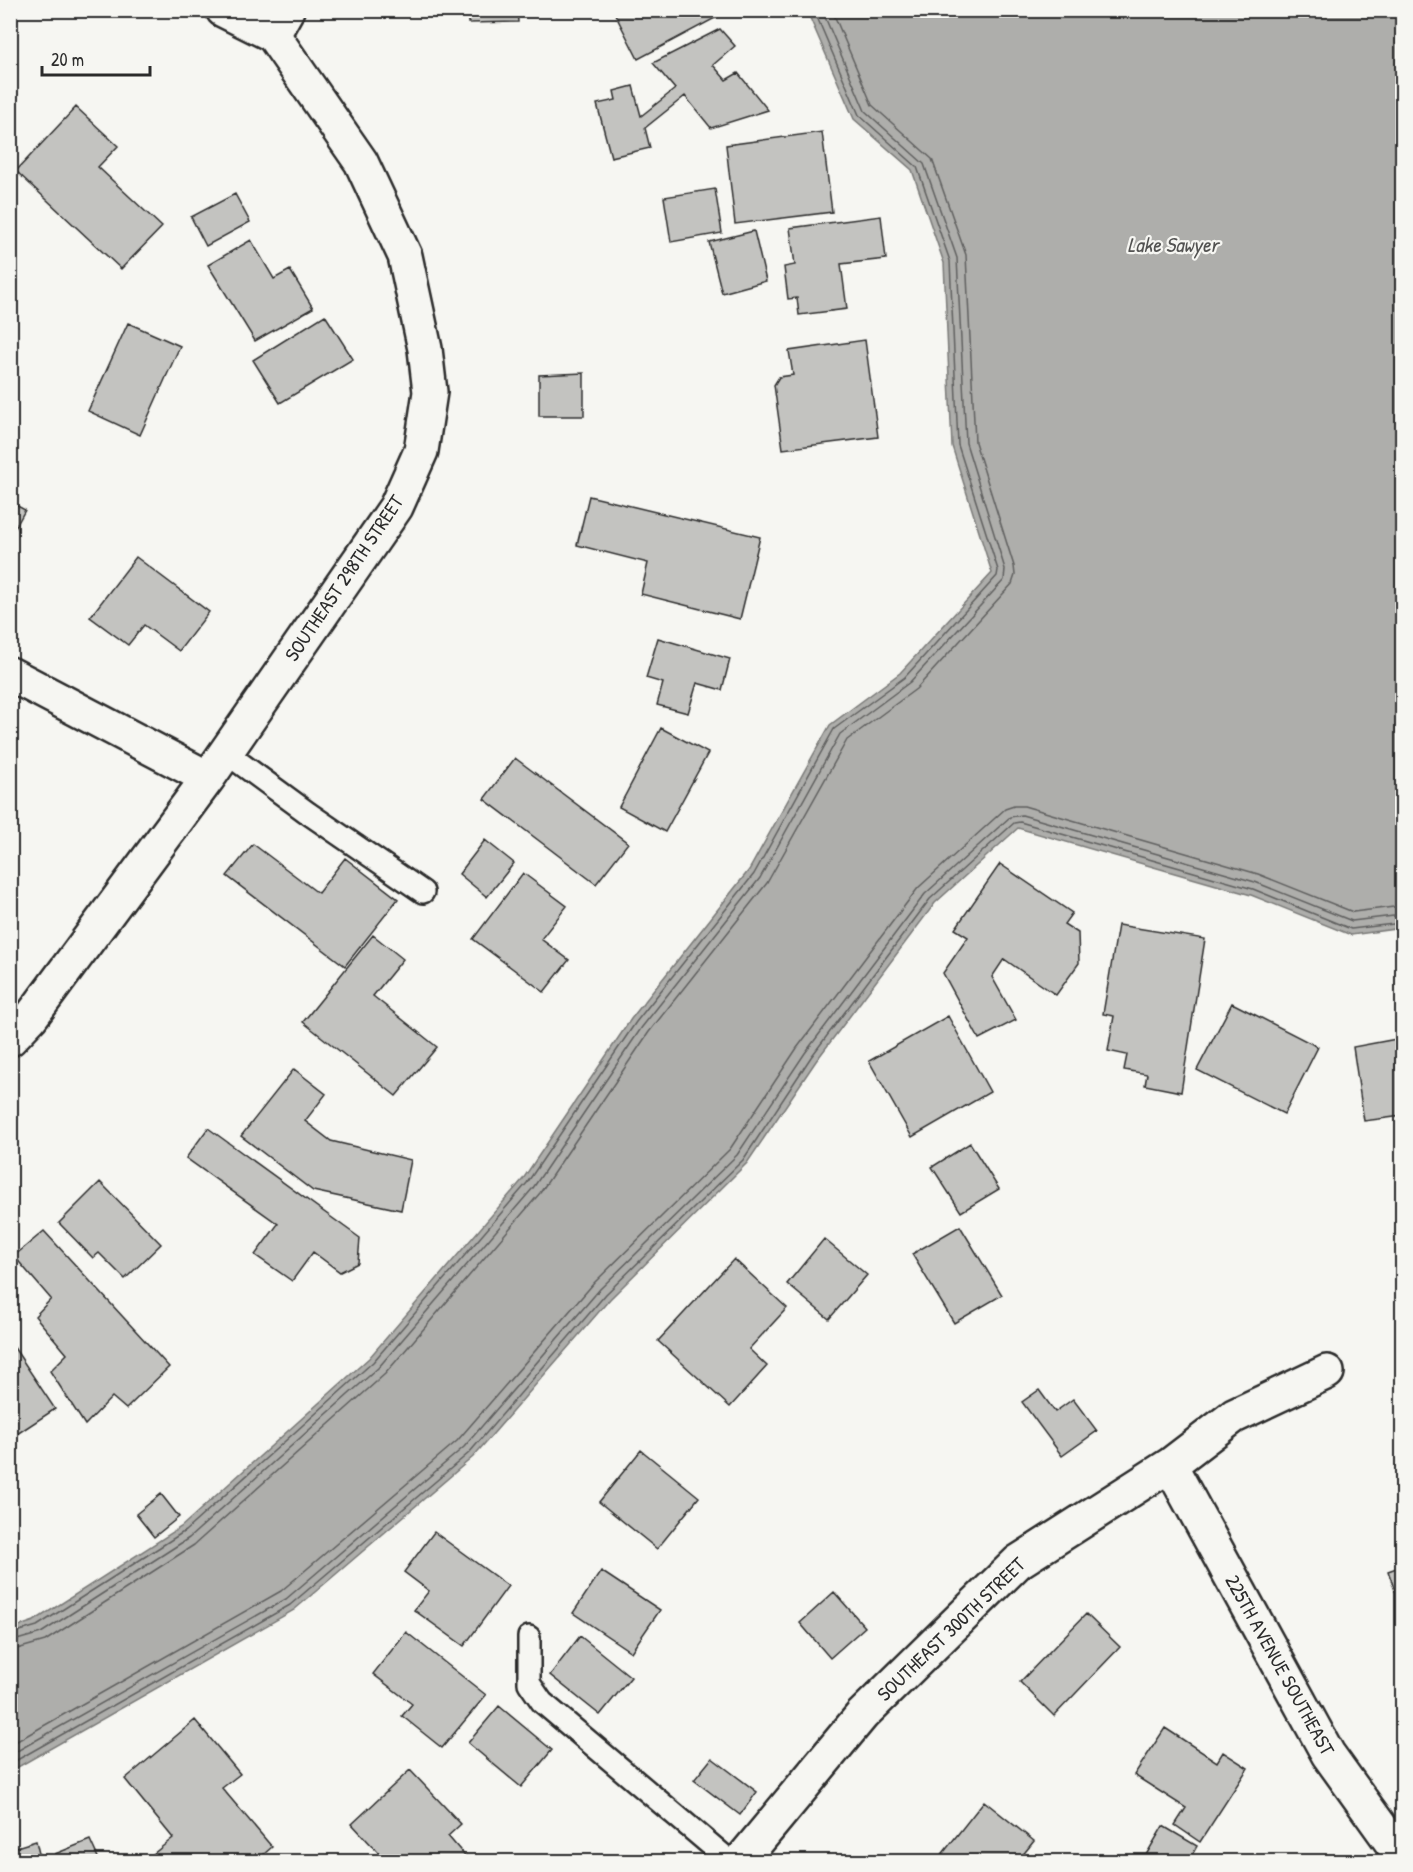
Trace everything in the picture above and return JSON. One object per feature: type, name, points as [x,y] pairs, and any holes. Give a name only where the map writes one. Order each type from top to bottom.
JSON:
[{"type":"street","points":[[223,10],[280,23]]},
{"type":"street","name":"SOUTHEAST 298TH STREET","points":[[10,1039],[31,1017],[217,765],[396,507],[421,451],[430,392],[425,349],[405,256],[361,162],[280,23]]},
{"type":"street","points":[[10,674],[217,765]]},
{"type":"street","name":"SOUTHEAST 300TH STREET","points":[[740,1862],[862,1715],[1018,1562],[1170,1465],[1234,1416],[1327,1372]]},
{"type":"street","name":"225TH AVENUE SOUTHEAST","points":[[1170,1465],[1328,1754],[1400,1849]]},
{"type":"lane","points":[[217,765],[308,813],[423,892]]},
{"type":"lane","points":[[529,1637],[529,1683],[542,1702],[730,1862]]},
{"type":"water","name":"Lake Sawyer","points":[[807,11],[1402,11],[1402,928],[1351,935],[1251,895],[1018,828],[935,903],[816,1061],[747,1163],[610,1299],[473,1457],[294,1610],[11,1771],[11,1629],[34,1621],[181,1527],[369,1358],[523,1179],[631,1019],[749,870],[830,725],[900,673],[992,573],[952,446],[944,263],[912,170],[854,119]]},
{"type":"building","points":[[468,10],[517,10],[518,22],[468,23]]},
{"type":"building","points":[[613,10],[716,10],[719,16],[638,59]]},
{"type":"building","points":[[720,29],[735,46],[713,65],[726,80],[738,73],[768,110],[711,128],[685,96],[645,128],[650,148],[611,157],[597,104],[616,100],[614,91],[633,86],[641,116],[675,89],[653,63]]},
{"type":"building","points":[[76,107],[118,146],[98,167],[162,227],[121,269],[16,171]]},
{"type":"building","points":[[822,132],[832,212],[735,224],[726,145]]},
{"type":"building","points":[[715,189],[722,233],[671,242],[664,197]]},
{"type":"building","points":[[235,194],[250,222],[206,246],[191,217]]},
{"type":"building","points":[[881,216],[886,259],[841,264],[847,309],[799,315],[797,298],[788,299],[784,267],[795,265],[790,228]]},
{"type":"building","points":[[754,231],[766,281],[722,293],[709,242]]},
{"type":"building","points":[[251,240],[274,279],[290,270],[313,308],[255,341],[208,265]]},
{"type":"building","points":[[325,315],[353,359],[280,403],[253,360]]},
{"type":"building","points":[[128,323],[180,346],[140,435],[88,411]]},
{"type":"building","points":[[865,340],[878,437],[783,449],[774,385],[779,377],[793,375],[789,351]]},
{"type":"building","points":[[584,373],[584,416],[539,416],[539,375]]},
{"type":"building","points":[[589,496],[760,537],[740,619],[641,594],[648,563],[577,545]]},
{"type":"building","points":[[10,502],[25,510],[10,537]]},
{"type":"building","points":[[136,557],[209,612],[179,651],[144,625],[128,645],[90,617]]},
{"type":"building","points":[[658,638],[730,659],[722,690],[697,683],[688,713],[657,705],[663,683],[646,678]]},
{"type":"building","points":[[661,728],[708,753],[665,832],[619,807]]},
{"type":"building","points":[[515,758],[628,843],[596,884],[484,799]]},
{"type":"building","points":[[485,840],[514,863],[487,897],[459,874]]},
{"type":"building","points":[[253,844],[318,893],[345,858],[398,899],[345,966],[227,876]]},
{"type":"building","points":[[1000,864],[1072,913],[1064,924],[1078,933],[1079,963],[1056,995],[1004,959],[992,977],[1016,1020],[979,1039],[943,973],[968,937],[955,929]]},
{"type":"building","points":[[523,873],[567,906],[541,939],[569,960],[544,992],[473,939]]},
{"type":"building","points":[[1118,925],[1205,939],[1181,1092],[1145,1085],[1147,1074],[1124,1070],[1127,1055],[1108,1051],[1114,1016],[1103,1014]]},
{"type":"building","points":[[373,935],[403,959],[373,996],[437,1047],[396,1096],[303,1022]]},
{"type":"building","points":[[1232,1003],[1318,1047],[1284,1114],[1197,1070]]},
{"type":"building","points":[[948,1016],[990,1092],[912,1137],[869,1061]]},
{"type":"building","points":[[1402,1038],[1402,1116],[1364,1121],[1353,1047]]},
{"type":"building","points":[[294,1069],[326,1094],[305,1121],[331,1141],[411,1160],[401,1210],[313,1191],[241,1136]]},
{"type":"building","points":[[208,1128],[360,1238],[358,1263],[340,1272],[313,1252],[292,1281],[255,1255],[278,1224],[186,1158]]},
{"type":"building","points":[[970,1143],[999,1189],[961,1212],[932,1167]]},
{"type":"building","points":[[100,1182],[161,1244],[125,1279],[99,1253],[93,1258],[59,1223]]},
{"type":"building","points":[[960,1226],[1002,1295],[954,1323],[912,1254]]},
{"type":"building","points":[[44,1231],[169,1367],[126,1409],[112,1397],[85,1425],[50,1371],[67,1354],[35,1316],[51,1299],[14,1256]]},
{"type":"building","points":[[824,1239],[867,1275],[829,1319],[787,1284]]},
{"type":"building","points":[[734,1259],[787,1308],[749,1349],[767,1366],[730,1407],[658,1341]]},
{"type":"building","points":[[11,1343],[55,1409],[11,1438],[10,1437]]},
{"type":"building","points":[[1039,1390],[1055,1412],[1073,1399],[1097,1431],[1062,1456],[1022,1402]]},
{"type":"building","points":[[641,1450],[699,1497],[657,1549],[599,1502]]},
{"type":"building","points":[[161,1494],[179,1517],[154,1537],[136,1514]]},
{"type":"building","points":[[434,1532],[508,1586],[464,1646],[414,1610],[429,1591],[404,1572]]},
{"type":"building","points":[[1402,1566],[1402,1610],[1388,1571]]},
{"type":"building","points":[[601,1571],[660,1610],[631,1652],[573,1613]]},
{"type":"building","points":[[834,1592],[865,1627],[830,1658],[800,1623]]},
{"type":"building","points":[[1086,1614],[1120,1647],[1054,1716],[1020,1682]]},
{"type":"building","points":[[406,1632],[486,1695],[442,1748],[402,1716],[412,1704],[373,1674]]},
{"type":"building","points":[[580,1636],[631,1677],[600,1715],[550,1675]]},
{"type":"building","points":[[499,1706],[552,1750],[521,1787],[468,1743]]},
{"type":"building","points":[[195,1720],[240,1774],[222,1788],[272,1847],[255,1862],[149,1862],[147,1859],[173,1838],[125,1779]]},
{"type":"building","points":[[1165,1728],[1217,1762],[1223,1752],[1248,1768],[1200,1842],[1175,1825],[1186,1808],[1134,1775]]},
{"type":"building","points":[[712,1758],[757,1792],[740,1815],[694,1780]]},
{"type":"building","points":[[410,1770],[461,1824],[448,1836],[465,1856],[459,1862],[387,1862],[352,1824]]},
{"type":"building","points":[[984,1801],[1034,1841],[1017,1862],[936,1862]]},
{"type":"building","points":[[1163,1826],[1197,1846],[1188,1862],[1146,1862],[1143,1860]]},
{"type":"building","points":[[90,1840],[100,1862],[58,1862],[55,1854]]},
{"type":"building","points":[[36,1841],[41,1862],[10,1862],[10,1849]]}]
